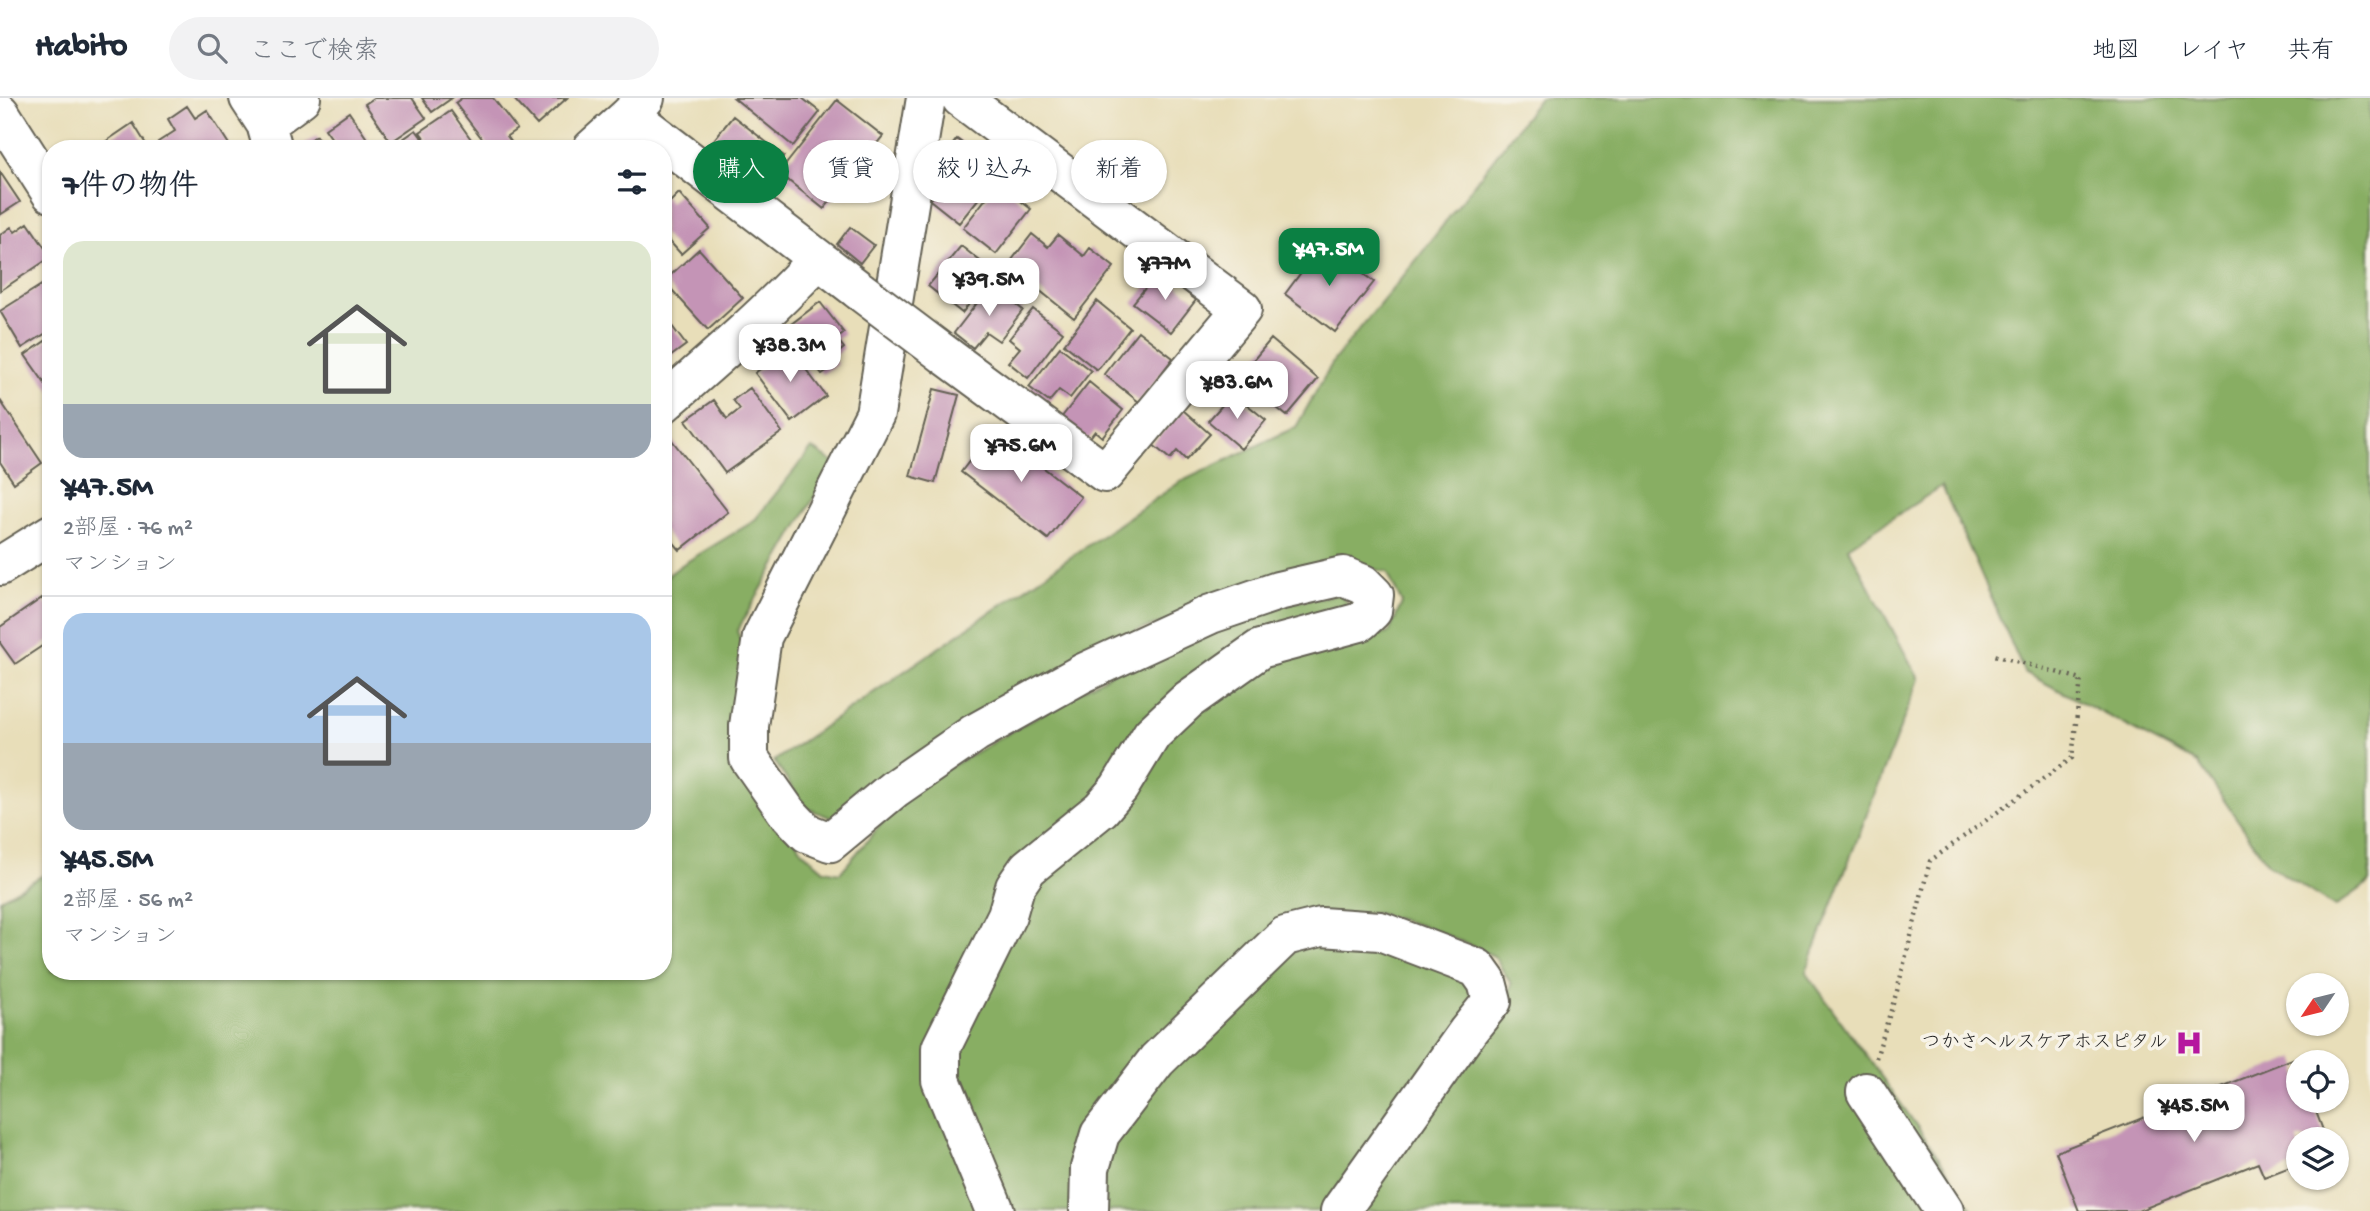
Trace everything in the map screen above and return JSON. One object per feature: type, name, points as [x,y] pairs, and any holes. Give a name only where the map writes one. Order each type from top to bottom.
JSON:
[{"type":"street","points":[[263,124],[301,98]]},
{"type":"street","points":[[926,98],[875,414],[762,637],[749,726],[749,758],[786,811],[807,833],[830,842],[894,789],[975,733],[1083,673],[1211,614],[1278,591],[1343,576],[1363,584],[1374,595],[1372,611],[1360,622],[1260,649],[1188,700],[1152,734],[1119,788],[1101,809],[1028,869],[1015,887],[1007,915],[941,1048],[941,1080],[995,1211]]},
{"type":"street","points":[[602,140],[638,107],[818,259],[1105,473],[1242,309],[961,98]]},
{"type":"street","points":[[0,113],[42,179]]},
{"type":"street","points":[[672,396],[736,340],[818,259]]},
{"type":"street","points":[[0,566],[42,540]]},
{"type":"street","points":[[1089,1211],[1090,1168],[1100,1134],[1157,1059],[1285,936],[1321,927],[1380,931],[1477,968],[1487,982],[1492,1001],[1340,1211]]},
{"type":"street","points":[[1866,1092],[1944,1211]]},
{"type":"path","points":[[1866,1092],[1897,990],[1930,861],[2072,758],[2081,679],[1994,655]]},
{"type":"green space","points":[[1540,98],[2370,98],[2370,882],[2335,907],[2269,865],[2198,763],[2024,672],[1942,486],[1848,547],[1919,679],[1806,972],[1912,1120],[1973,1211],[1356,1211],[1506,1006],[1511,984],[1494,956],[1430,928],[1376,913],[1293,917],[1147,1050],[1078,1211],[1007,1211],[951,1066],[1031,881],[1160,741],[1242,672],[1306,648],[1389,633],[1402,603],[1387,572],[1348,563],[1136,631],[837,820],[806,808],[774,761],[1180,482],[1296,427],[1334,360],[1414,263]]},
{"type":"green space","points":[[812,448],[834,463],[737,631],[750,663],[733,748],[803,852],[824,870],[840,873],[909,791],[1133,661],[1263,607],[1340,594],[1348,604],[1343,614],[1144,724],[936,1025],[983,1211],[0,1211],[0,899],[42,876],[42,980],[672,980],[672,572],[754,521]]},
{"type":"green space","points":[[1338,940],[1453,971],[1473,989],[1473,1005],[1325,1211],[1099,1211],[1111,1137],[1166,1068],[1299,946]]},
{"type":"building","points":[[374,98],[412,98],[426,118],[394,140],[390,140],[365,104]]},
{"type":"building","points":[[422,98],[452,98],[432,112]]},
{"type":"building","points":[[462,98],[493,98],[517,129],[507,136],[510,140],[483,140],[455,103]]},
{"type":"building","points":[[513,98],[567,98],[537,125]]},
{"type":"building","points":[[734,98],[802,98],[820,112],[793,146],[789,140]]},
{"type":"building","points":[[837,100],[883,136],[880,140],[805,140]]},
{"type":"building","points":[[187,106],[195,118],[207,110],[226,140],[161,140],[175,131],[168,119]]},
{"type":"building","points":[[451,111],[472,140],[426,140],[420,132]]},
{"type":"building","points":[[349,112],[368,140],[333,140],[325,129]]},
{"type":"building","points":[[733,116],[764,140],[714,140]]},
{"type":"building","points":[[133,123],[143,140],[108,140]]},
{"type":"building","points":[[416,130],[423,140],[402,140]]},
{"type":"building","points":[[803,143],[803,192],[789,181],[789,160]]},
{"type":"building","points":[[0,172],[20,202],[0,215]]},
{"type":"building","points":[[679,193],[710,228],[681,254],[672,244],[672,200]]},
{"type":"building","points":[[816,203],[829,203],[824,209]]},
{"type":"building","points":[[934,203],[975,203],[959,223]]},
{"type":"building","points":[[982,203],[1023,203],[1031,209],[996,254],[963,228]]},
{"type":"building","points":[[28,223],[42,244],[42,263],[0,291],[0,235],[11,227],[15,232]]},
{"type":"building","points":[[850,227],[874,245],[860,263],[837,244]]},
{"type":"building","points":[[1032,234],[1048,247],[1058,235],[1084,256],[1090,248],[1114,267],[1074,318],[1008,265]]},
{"type":"building","points":[[1323,243],[1374,282],[1335,332],[1285,294]]},
{"type":"building","points":[[961,246],[994,272],[962,313],[928,286]]},
{"type":"building","points":[[699,249],[743,298],[708,330],[672,290],[672,274]]},
{"type":"building","points":[[1159,271],[1196,300],[1171,332],[1133,303]]},
{"type":"building","points":[[42,285],[42,336],[22,348],[0,311]]},
{"type":"building","points":[[991,285],[1023,310],[999,341],[986,332],[973,348],[954,333]]},
{"type":"building","points":[[1097,301],[1130,328],[1097,370],[1064,344]]},
{"type":"building","points":[[820,302],[844,333],[837,339],[844,348],[832,358],[837,364],[822,374],[786,328]]},
{"type":"building","points":[[1033,309],[1063,332],[1028,378],[1008,362],[1020,348],[1009,339]]},
{"type":"building","points":[[672,326],[686,345],[672,355]]},
{"type":"building","points":[[1138,331],[1173,358],[1139,402],[1104,374]]},
{"type":"building","points":[[1271,339],[1318,379],[1287,416],[1239,377]]},
{"type":"building","points":[[42,343],[42,379],[25,355]]},
{"type":"building","points":[[789,347],[826,396],[792,422],[755,373]]},
{"type":"building","points":[[1060,347],[1091,371],[1070,398],[1059,390],[1049,402],[1029,387]]},
{"type":"building","points":[[1089,382],[1123,410],[1102,437],[1095,431],[1088,440],[1061,418]]},
{"type":"building","points":[[750,388],[782,432],[725,473],[686,420],[714,400],[727,419],[740,409],[733,400]]},
{"type":"building","points":[[934,389],[959,395],[935,483],[910,476]]},
{"type":"building","points":[[1233,393],[1266,420],[1241,449],[1208,421]]},
{"type":"building","points":[[0,400],[42,463],[14,483],[0,462]]},
{"type":"building","points":[[1183,410],[1210,434],[1186,460],[1177,451],[1170,459],[1152,444]]},
{"type":"building","points":[[994,429],[1081,497],[1048,539],[961,472]]},
{"type":"building","points":[[672,440],[728,512],[680,550],[672,541]]},
{"type":"building","points":[[42,598],[42,646],[15,664],[0,643],[0,627]]},
{"type":"building","points":[[2286,1062],[2286,1113],[2316,1113],[2322,1127],[2286,1127],[2286,1169],[2264,1177],[2258,1163],[2138,1211],[2079,1211],[2056,1152]]},
{"type":"place","name":"つかさヘルスケアホスピタル","points":[[2189,1043]]}]
